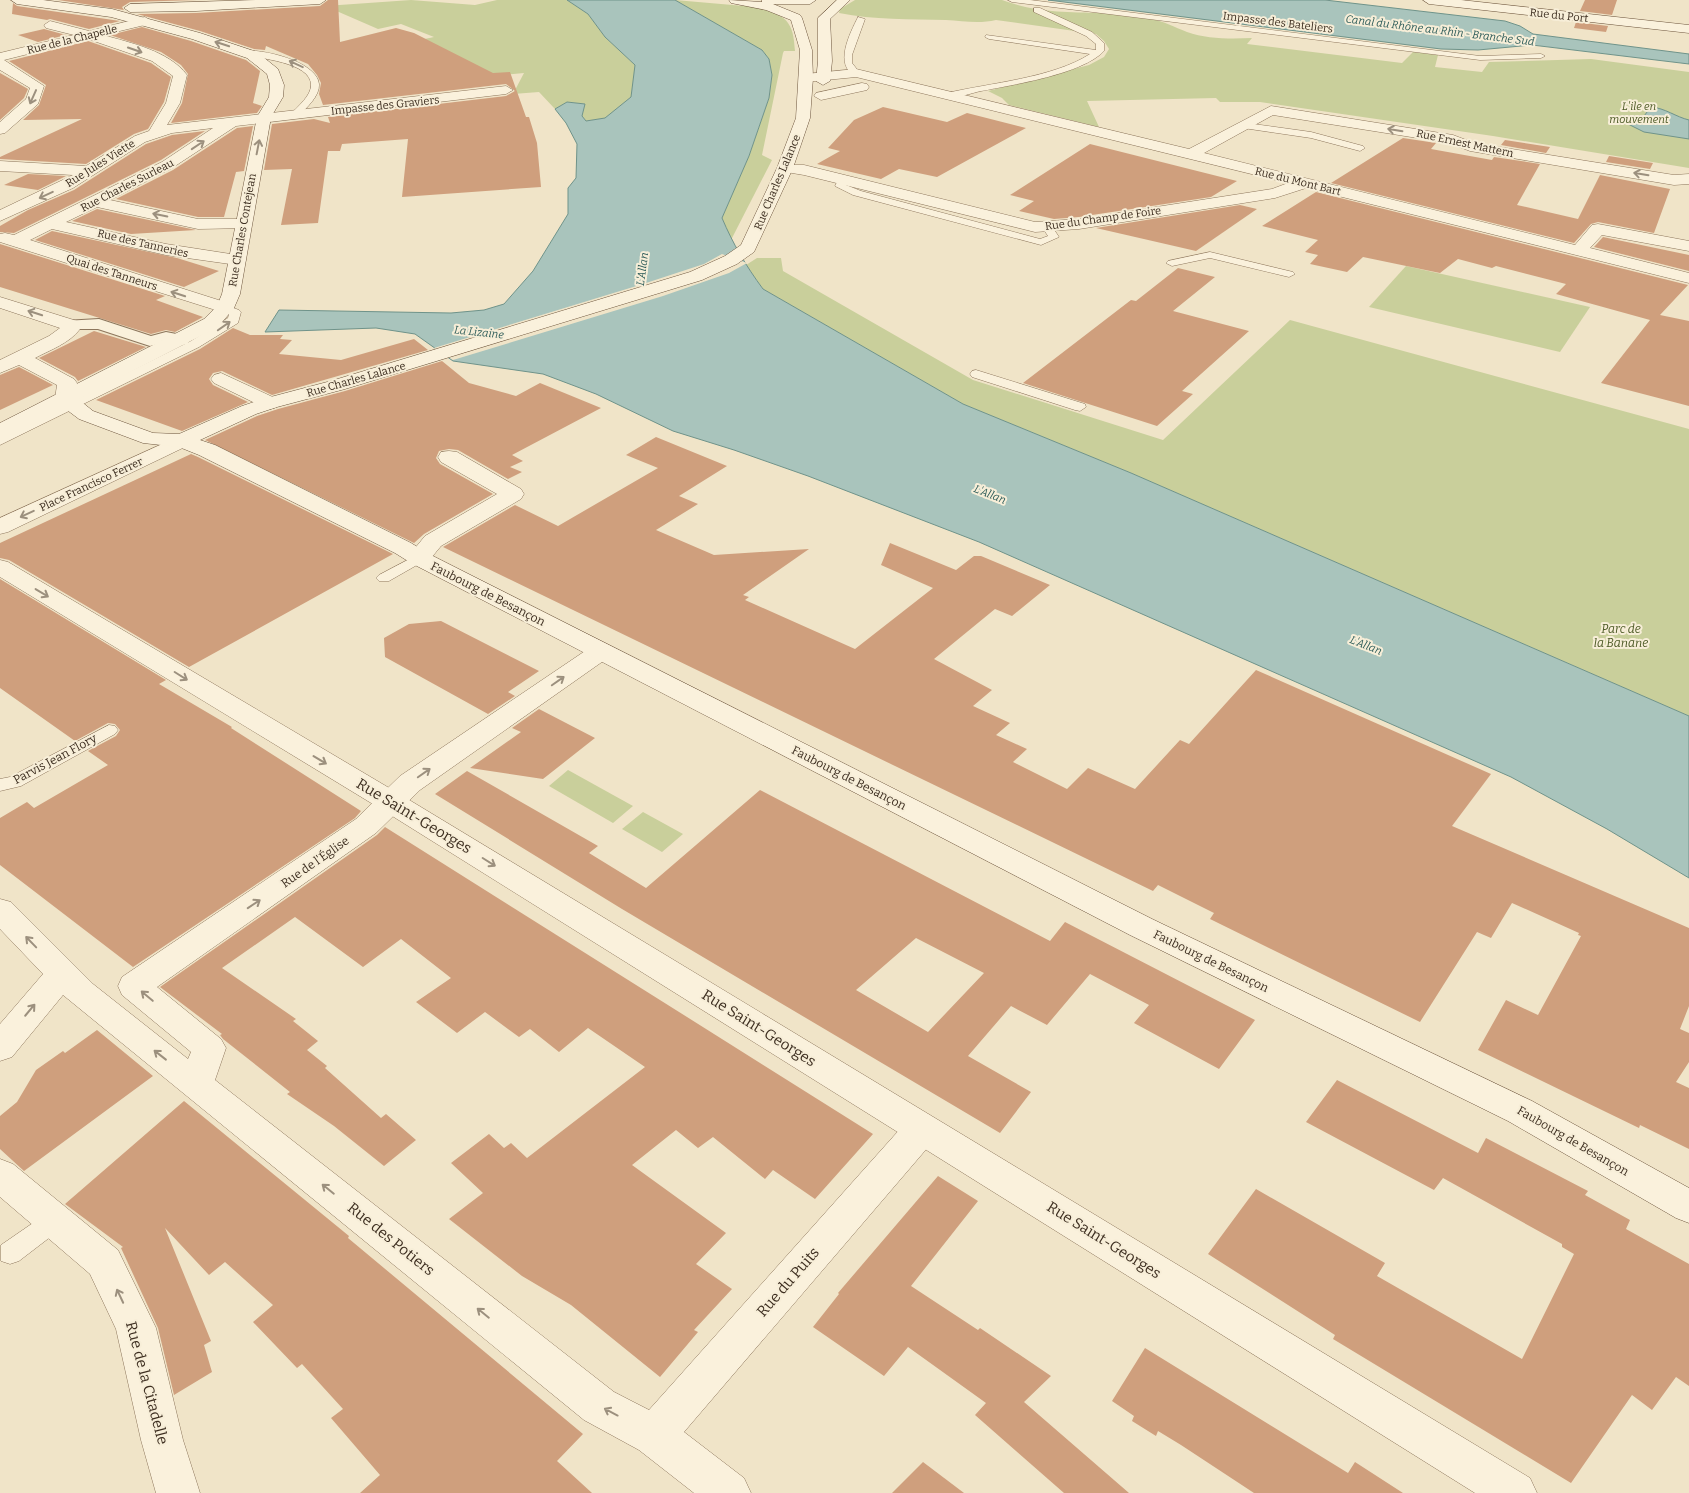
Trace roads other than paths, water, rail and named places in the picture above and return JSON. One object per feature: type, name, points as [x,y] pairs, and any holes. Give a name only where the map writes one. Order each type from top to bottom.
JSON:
[{"type":"street","points":[[18,0],[88,9],[196,7],[320,0]]},
{"type":"street","points":[[735,0],[769,7],[796,18],[798,6],[802,0]]},
{"type":"street","points":[[751,0],[810,0]]},
{"type":"street","points":[[798,0],[802,0],[816,9],[824,18],[825,57],[823,87]]},
{"type":"street","points":[[824,18],[844,0]]},
{"type":"street","name":"Rue du Port","points":[[1429,0],[1689,29]]},
{"type":"street","points":[[196,36],[179,25],[180,21],[194,13],[236,5]]},
{"type":"street","name":"Rue de la Chapelle","points":[[1,65],[89,35],[196,7]]},
{"type":"street","name":"Rue Charles Contejean","points":[[0,430],[68,402],[211,323],[225,308],[231,294],[264,117],[276,97],[277,85],[273,72],[262,62],[246,53],[145,21],[88,9]]},
{"type":"street","name":"Rue Charles Lalance","points":[[796,18],[806,50],[803,118]]},
{"type":"street","points":[[50,25],[89,35],[168,62],[180,75],[173,103],[156,132]]},
{"type":"street","name":"Rue du Mont Bart","points":[[825,57],[862,75],[1192,154],[1689,278]]},
{"type":"street","points":[[0,130],[33,101],[37,86],[1,65]]},
{"type":"street","points":[[852,89],[867,82],[862,75]]},
{"type":"street","name":"Rue du Mont Bart","points":[[823,87],[862,75]]},
{"type":"street","name":"Rue du Mont Bart","points":[[806,81],[823,87],[852,89],[906,86]]},
{"type":"street","name":"Rue Charles Lalance","points":[[182,442],[249,410],[270,403],[338,385],[696,276],[730,260],[750,245],[785,168],[803,118],[823,87]]},
{"type":"street","name":"Impasse des Graviers","points":[[264,117],[506,90]]},
{"type":"street","name":"Rue Ernest Mattern","points":[[1192,154],[1246,126],[1271,110],[1454,139],[1470,147],[1674,180],[1689,179]]},
{"type":"street","name":"Rue Jules Viette","points":[[0,216],[67,185],[120,150],[156,132],[184,126],[264,117]]},
{"type":"street","name":"Rue Charles Surleau","points":[[8,238],[49,224],[97,202],[167,165],[233,121]]},
{"type":"street","points":[[0,166],[89,171]]},
{"type":"street","name":"Rue du Champ de Foire","points":[[785,168],[804,170],[1023,225],[1047,227],[1275,193],[1306,183]]},
{"type":"street","points":[[97,202],[198,224],[243,224]]},
{"type":"street","name":"Rue des Tanneries","points":[[49,224],[98,233],[155,248],[211,258],[237,260]]},
{"type":"street","points":[[155,248],[198,224]]},
{"type":"street","points":[[1578,251],[1598,229],[1689,246]]},
{"type":"street","name":"Quai des Tanneurs","points":[[8,238],[225,308]]},
{"type":"street","points":[[0,302],[70,324],[98,324],[150,341],[166,337],[181,340]]},
{"type":"street","points":[[0,367],[56,340],[70,329],[70,324]]},
{"type":"street","points":[[21,358],[67,384],[68,402]]},
{"type":"street","points":[[221,379],[270,403]]},
{"type":"street","name":"Faubourg de Besançon","points":[[68,402],[86,415],[150,439],[182,442],[207,450],[403,548],[600,652],[1141,927],[1520,1111],[1689,1207]]},
{"type":"street","name":"Place Francisco Ferrer","points":[[0,527],[182,442]]},
{"type":"street","points":[[419,558],[433,541],[513,494],[448,457]]},
{"type":"street","name":"Rue Saint-Georges","points":[[0,568],[391,802],[1515,1493]]},
{"type":"street","name":"Rue de l'Église","points":[[197,1084],[209,1048],[134,986],[366,826],[410,783],[600,652]]},
{"type":"street","name":"Rue des Potiers","points":[[0,910],[81,993],[599,1406],[654,1435],[729,1493]]},
{"type":"street","points":[[0,1048],[61,974]]},
{"type":"street","name":"Rue du Puits","points":[[654,1435],[922,1129]]},
{"type":"street","name":"Rue de la Citadelle","points":[[0,1175],[104,1262],[136,1328],[162,1440],[178,1493]]},
{"type":"lane","points":[[950,95],[1061,70],[1081,63],[1100,51],[1100,43],[1089,34],[1059,18],[1012,0]]},
{"type":"lane","name":"Impasse des Bateliers","points":[[1012,0],[1480,58],[1541,56]]},
{"type":"lane","points":[[861,19],[848,55],[848,63],[862,75]]},
{"type":"lane","points":[[989,37],[1098,53]]},
{"type":"lane","points":[[246,53],[289,60],[313,76],[314,85],[309,102],[296,114]]},
{"type":"lane","points":[[1246,126],[1311,135],[1360,148]]},
{"type":"lane","points":[[1172,263],[1210,255],[1289,274]]},
{"type":"lane","points":[[0,442],[68,402],[195,344],[216,332],[234,320],[235,312],[225,308]]},
{"type":"lane","points":[[976,374],[1080,407]]},
{"type":"lane","points":[[384,578],[419,558]]},
{"type":"lane","name":"Parvis Jean Flory","points":[[0,785],[15,782],[109,730]]},
{"type":"lane","points":[[10,1253],[54,1221]]},
{"type":"water","points":[[567,0],[675,0],[762,50],[769,59],[772,75],[769,98],[749,156],[722,218],[740,255],[763,289],[963,404],[1131,473],[1689,716],[1689,878],[1607,829],[1511,777],[979,542],[808,476],[673,431],[596,394],[543,374],[453,361],[415,334],[376,328],[265,332],[279,310],[451,313],[484,310],[504,304],[533,271],[568,214],[568,188],[576,178],[577,144],[566,123],[555,109],[567,102],[585,104],[582,116],[586,121],[605,118],[631,97],[635,65],[605,37],[588,14]]},
{"type":"water","name":"Canal du Rhône au Rhin - Branche Sud","points":[[1048,0],[1325,0],[1505,21],[1520,26],[1533,34],[1689,54],[1689,64],[1532,45],[1478,50],[1441,49]]},
{"type":"water","points":[[1651,107],[1689,120],[1689,139],[1644,132],[1624,122],[1623,116],[1644,116]]},
{"type":"park label","name":"L'ile en mouvement","points":[[1639,112]]},
{"type":"park label","name":"Parc de la Banane","points":[[1621,636]]},
{"type":"water label","name":"L'Allan","points":[[642,269]]},
{"type":"water label","name":"La Lizaine","points":[[479,332]]},
{"type":"water label","name":"L'Allan","points":[[990,494]]},
{"type":"water label","name":"L'Allan","points":[[1366,645]]}]
